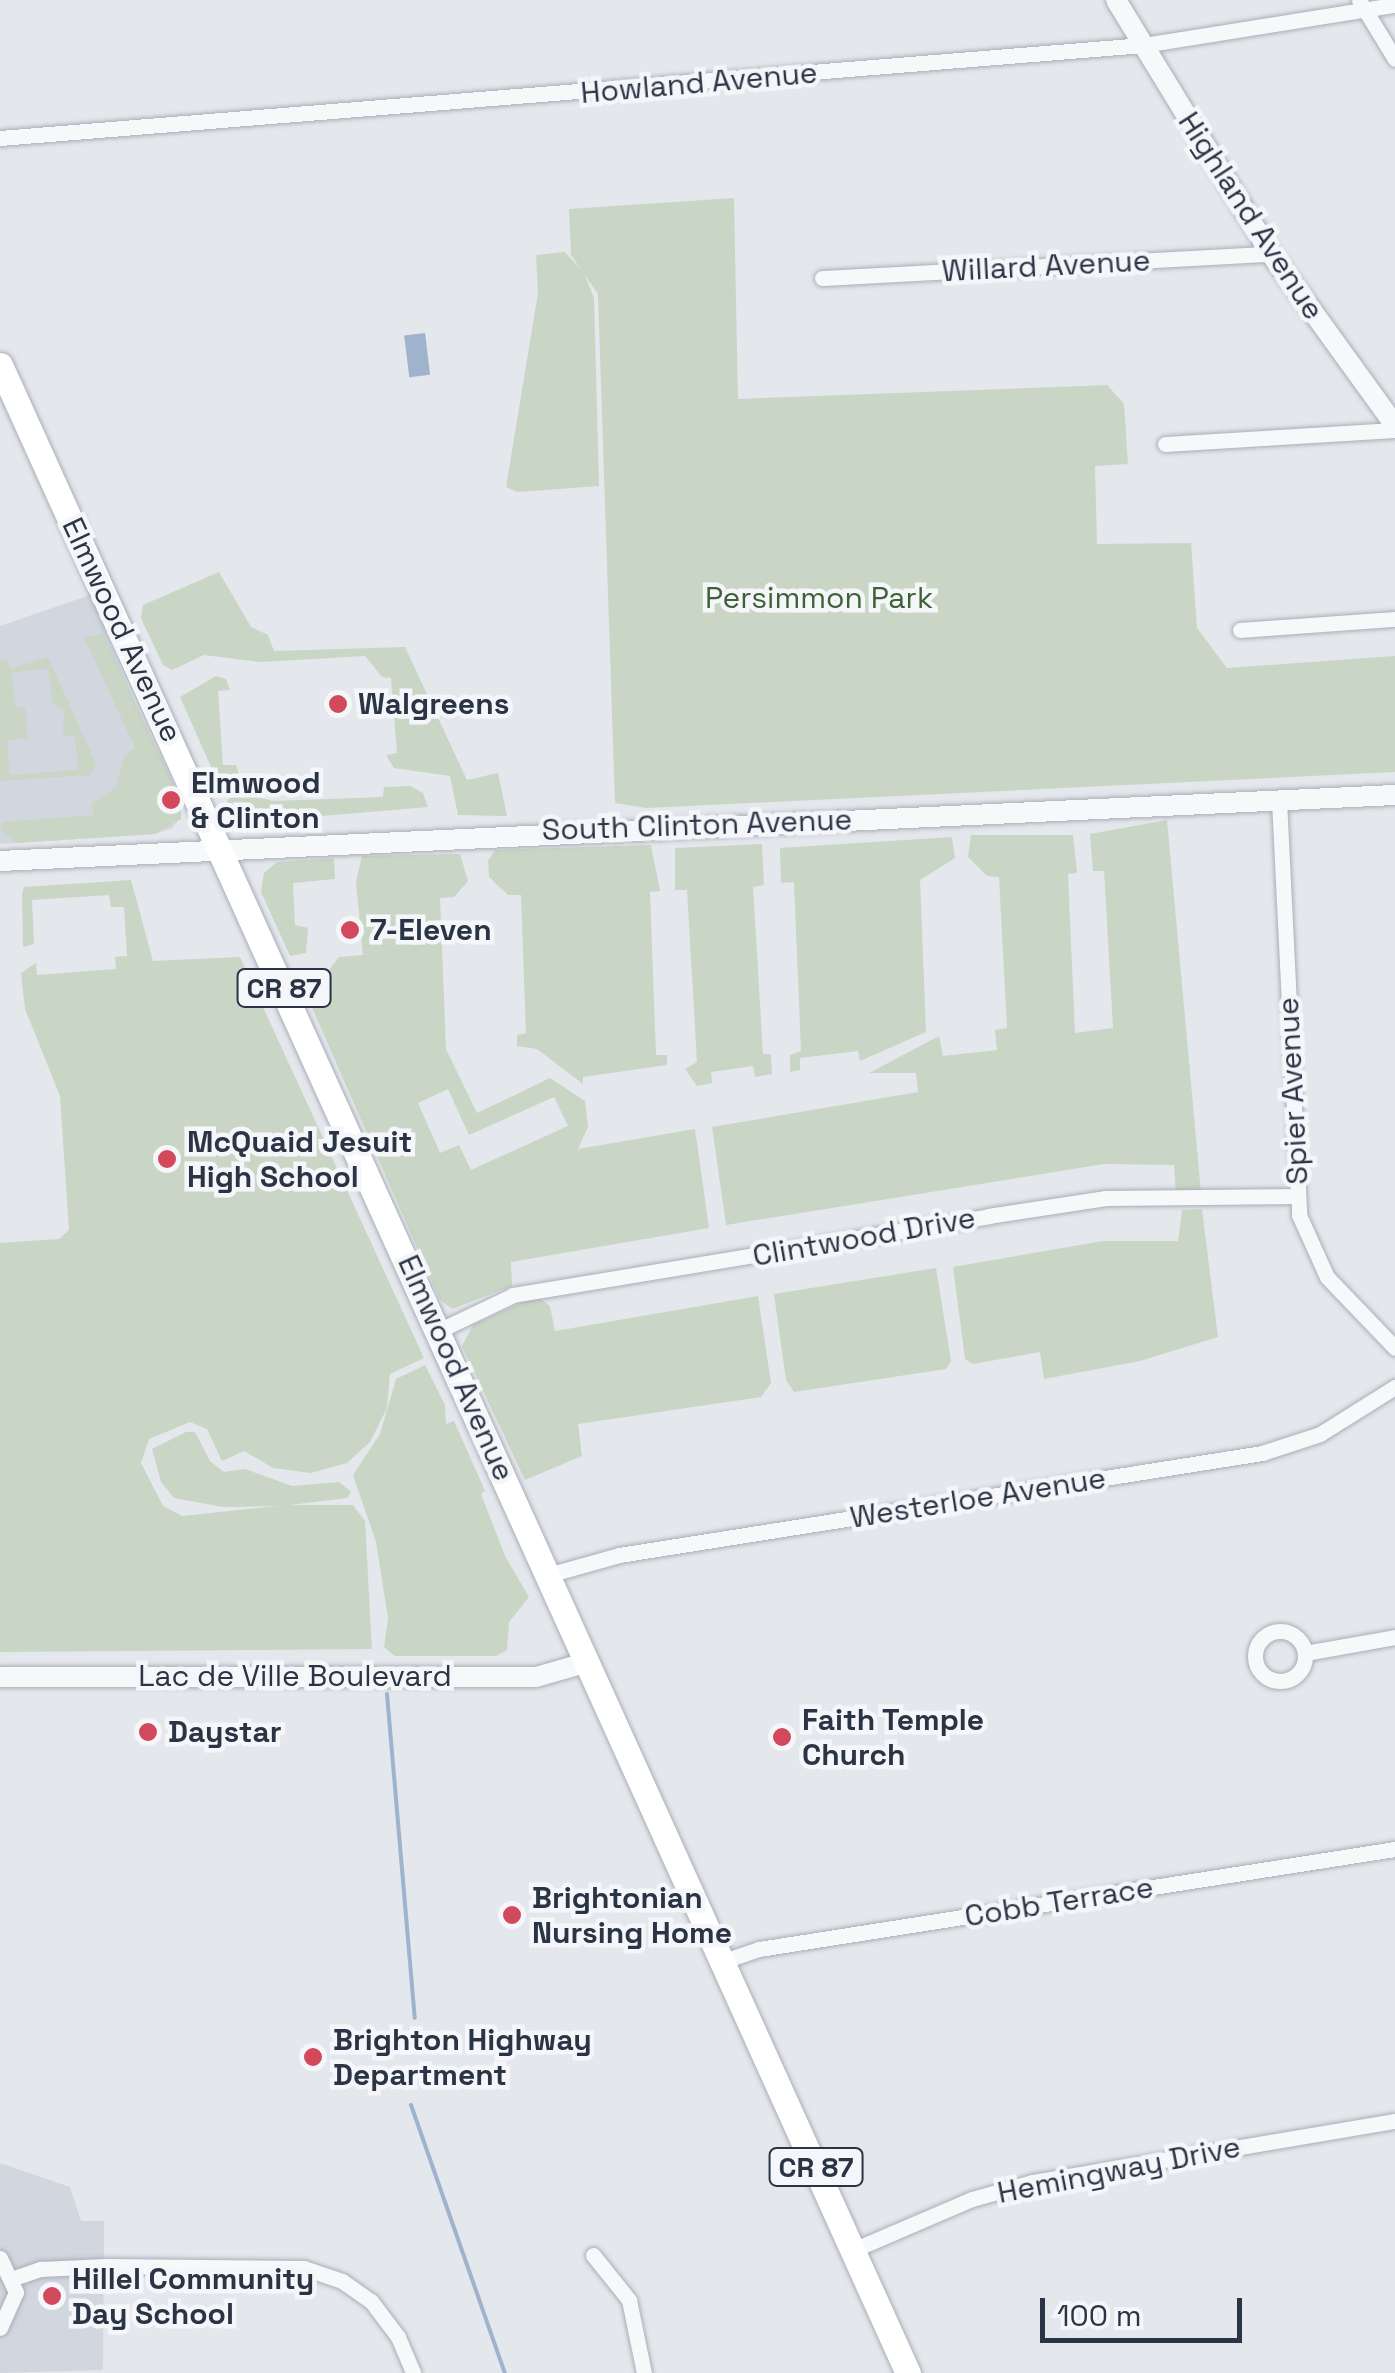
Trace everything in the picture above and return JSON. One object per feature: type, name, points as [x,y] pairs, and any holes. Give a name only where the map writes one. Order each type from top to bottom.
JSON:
[{"type":"main road","name":"Elmwood Avenue","points":[[0,365],[908,2373]]},
{"type":"street","name":"Highland Avenue","points":[[1116,0],[1271,254],[1395,427]]},
{"type":"street","name":"Howland Avenue","points":[[0,138],[1144,46],[1362,5],[1395,5]]},
{"type":"street","points":[[1362,5],[1395,58]]},
{"type":"street","name":"Willard Avenue","points":[[822,278],[1271,254]]},
{"type":"street","points":[[1165,444],[1395,427]]},
{"type":"street","points":[[1240,630],[1395,620]]},
{"type":"street","name":"South Clinton Avenue","points":[[0,861],[220,846],[1395,794]]},
{"type":"street","name":"Spier Avenue","points":[[1279,800],[1298,1196],[1318,1262],[1395,1348]]},
{"type":"street","name":"Clintwood Drive","points":[[438,1330],[513,1295],[988,1216],[1106,1198],[1298,1196]]},
{"type":"street","name":"Westerloe Avenue","points":[[548,1575],[618,1556],[1262,1453],[1343,1422],[1395,1386]]},
{"type":"street","points":[[1305,1653],[1395,1637]]},
{"type":"street","name":"Lac de Ville Boulevard","points":[[0,1677],[536,1677],[588,1662]]},
{"type":"street","name":"Cobb Terrace","points":[[724,1961],[759,1949],[1395,1849]]},
{"type":"street","name":"Hemingway Drive","points":[[852,2250],[972,2198],[1032,2182],[1395,2121]]},
{"type":"street","points":[[592,2255],[629,2300],[644,2373]]},
{"type":"street","points":[[0,2258],[14,2278],[14,2306],[0,2328]]},
{"type":"street","points":[[14,2278],[40,2269],[105,2266],[304,2268],[342,2281],[371,2302],[398,2337],[413,2373]]},
{"type":"shaded area","points":[[90,595],[182,815],[172,828],[154,834],[0,844],[0,626]]},
{"type":"shaded area","name":"Hillel Community Day School","points":[[0,2163],[70,2187],[81,2221],[104,2221],[103,2370],[0,2373]]},
{"type":"green space","name":"Persimmon Park","points":[[734,198],[738,399],[1107,385],[1124,404],[1128,464],[1095,466],[1097,544],[1191,543],[1197,628],[1227,668],[1395,656],[1395,772],[647,808],[615,803],[598,294],[571,255],[569,209]]},
{"type":"green space","points":[[565,252],[584,273],[594,298],[599,486],[517,492],[506,487],[538,293],[536,255]]},
{"type":"green space","points":[[219,572],[251,627],[268,635],[274,651],[405,647],[467,780],[498,773],[507,816],[458,815],[450,776],[394,768],[386,755],[397,753],[391,678],[382,677],[365,656],[261,662],[204,655],[172,670],[163,665],[141,618],[143,605]]},
{"type":"green space","points":[[103,634],[181,800],[181,819],[155,834],[16,843],[1,831],[2,822],[93,815],[92,803],[116,787],[125,755],[135,748],[84,637]]},
{"type":"green space","points":[[48,657],[96,764],[90,775],[0,781],[0,660],[7,659],[11,669]],"holes":[[[48,669],[53,704],[64,709],[63,736],[75,736],[78,770],[10,775],[7,740],[28,738],[25,707],[15,707],[12,672]]]},
{"type":"green space","points":[[216,676],[226,679],[230,690],[218,691],[223,765],[236,765],[239,775],[236,783],[224,773],[231,793],[224,796],[180,697]]},
{"type":"green space","points":[[246,782],[241,793],[273,801],[383,797],[384,787],[410,786],[423,793],[428,807],[252,822],[235,815],[227,801]]},
{"type":"green space","points":[[1167,820],[1201,1193],[1176,1194],[1174,1165],[1104,1164],[726,1225],[712,1127],[918,1092],[916,1073],[869,1073],[939,1036],[943,1056],[997,1050],[995,1030],[1007,1028],[999,877],[987,876],[968,857],[971,835],[1073,835],[1077,873],[1068,874],[1075,1033],[1113,1028],[1104,871],[1093,871],[1090,834]]},
{"type":"green space","points":[[952,837],[955,858],[920,880],[926,1032],[860,1061],[858,1051],[800,1058],[800,1070],[790,1072],[790,1055],[801,1051],[794,882],[781,883],[780,848]]},
{"type":"green space","points":[[762,844],[764,885],[753,887],[763,1054],[771,1054],[772,1074],[755,1077],[753,1066],[711,1072],[712,1083],[697,1086],[685,1069],[697,1062],[687,890],[675,890],[675,848]]},
{"type":"green space","points":[[651,845],[660,891],[650,892],[656,1055],[667,1055],[667,1065],[583,1077],[583,1084],[537,1049],[517,1046],[517,1035],[526,1033],[521,895],[508,895],[489,877],[488,861],[495,850]]},
{"type":"green space","points":[[460,854],[468,881],[454,897],[440,898],[446,1049],[477,1113],[550,1078],[585,1101],[588,1127],[578,1149],[695,1129],[709,1228],[511,1262],[512,1286],[452,1309],[440,1300],[300,980],[314,972],[324,976],[339,957],[363,955],[356,882],[362,856]],"holes":[[[448,1089],[469,1135],[554,1097],[568,1126],[471,1170],[459,1145],[440,1153],[418,1103]]]},
{"type":"green space","points":[[334,858],[335,879],[293,883],[295,925],[308,928],[306,953],[290,956],[261,892],[264,873],[277,862]]},
{"type":"green space","name":"McQuaid Jesuit High School","points":[[131,880],[153,961],[240,957],[424,1358],[390,1374],[387,1408],[370,1442],[347,1463],[311,1473],[273,1468],[244,1451],[222,1461],[207,1429],[190,1422],[149,1439],[141,1463],[163,1506],[182,1516],[279,1506],[223,1507],[174,1498],[161,1482],[152,1449],[186,1432],[195,1432],[210,1461],[224,1472],[245,1469],[292,1486],[339,1482],[351,1492],[347,1498],[290,1505],[353,1505],[365,1521],[372,1649],[0,1652],[0,1243],[59,1239],[69,1230],[60,1096],[25,1009],[21,973],[36,963],[37,975],[116,969],[115,957],[127,956],[124,907],[111,907],[109,895],[32,900],[34,944],[23,947],[22,894],[24,887]]},
{"type":"green space","points":[[1202,1209],[1218,1337],[1140,1361],[1044,1379],[1040,1352],[973,1364],[965,1359],[953,1267],[1103,1241],[1178,1241],[1182,1210]]},
{"type":"green space","points":[[936,1268],[951,1361],[946,1369],[794,1392],[786,1380],[774,1294]]},
{"type":"green space","points":[[536,1296],[550,1306],[555,1331],[758,1296],[771,1383],[761,1397],[578,1424],[582,1456],[525,1480],[462,1346],[473,1325]]},
{"type":"green space","points":[[425,1365],[445,1405],[446,1424],[454,1421],[485,1491],[481,1494],[505,1556],[529,1597],[509,1622],[507,1650],[496,1656],[395,1656],[384,1647],[388,1618],[376,1542],[353,1475],[380,1434],[396,1379]]},
{"type":"water","points":[[425,333],[430,375],[409,377],[404,336]]},
{"type":"waterway","points":[[387,1694],[415,2018]]},
{"type":"waterway","points":[[411,2105],[505,2373]]},
{"type":"place","name":"Walgreens","points":[[338,704]]},
{"type":"place","name":"Elmwood & Clinton","points":[[171,800]]},
{"type":"place","name":"7-Eleven","points":[[350,930]]},
{"type":"place","name":"McQuaid Jesuit High School","points":[[167,1159]]},
{"type":"place","name":"Daystar","points":[[148,1732]]},
{"type":"place","name":"Faith Temple Church","points":[[782,1737]]},
{"type":"place","name":"Brightonian Nursing Home","points":[[512,1915]]},
{"type":"place","name":"Brighton Highway Department","points":[[313,2057]]},
{"type":"place","name":"Hillel Community Day School","points":[[52,2296]]}]
